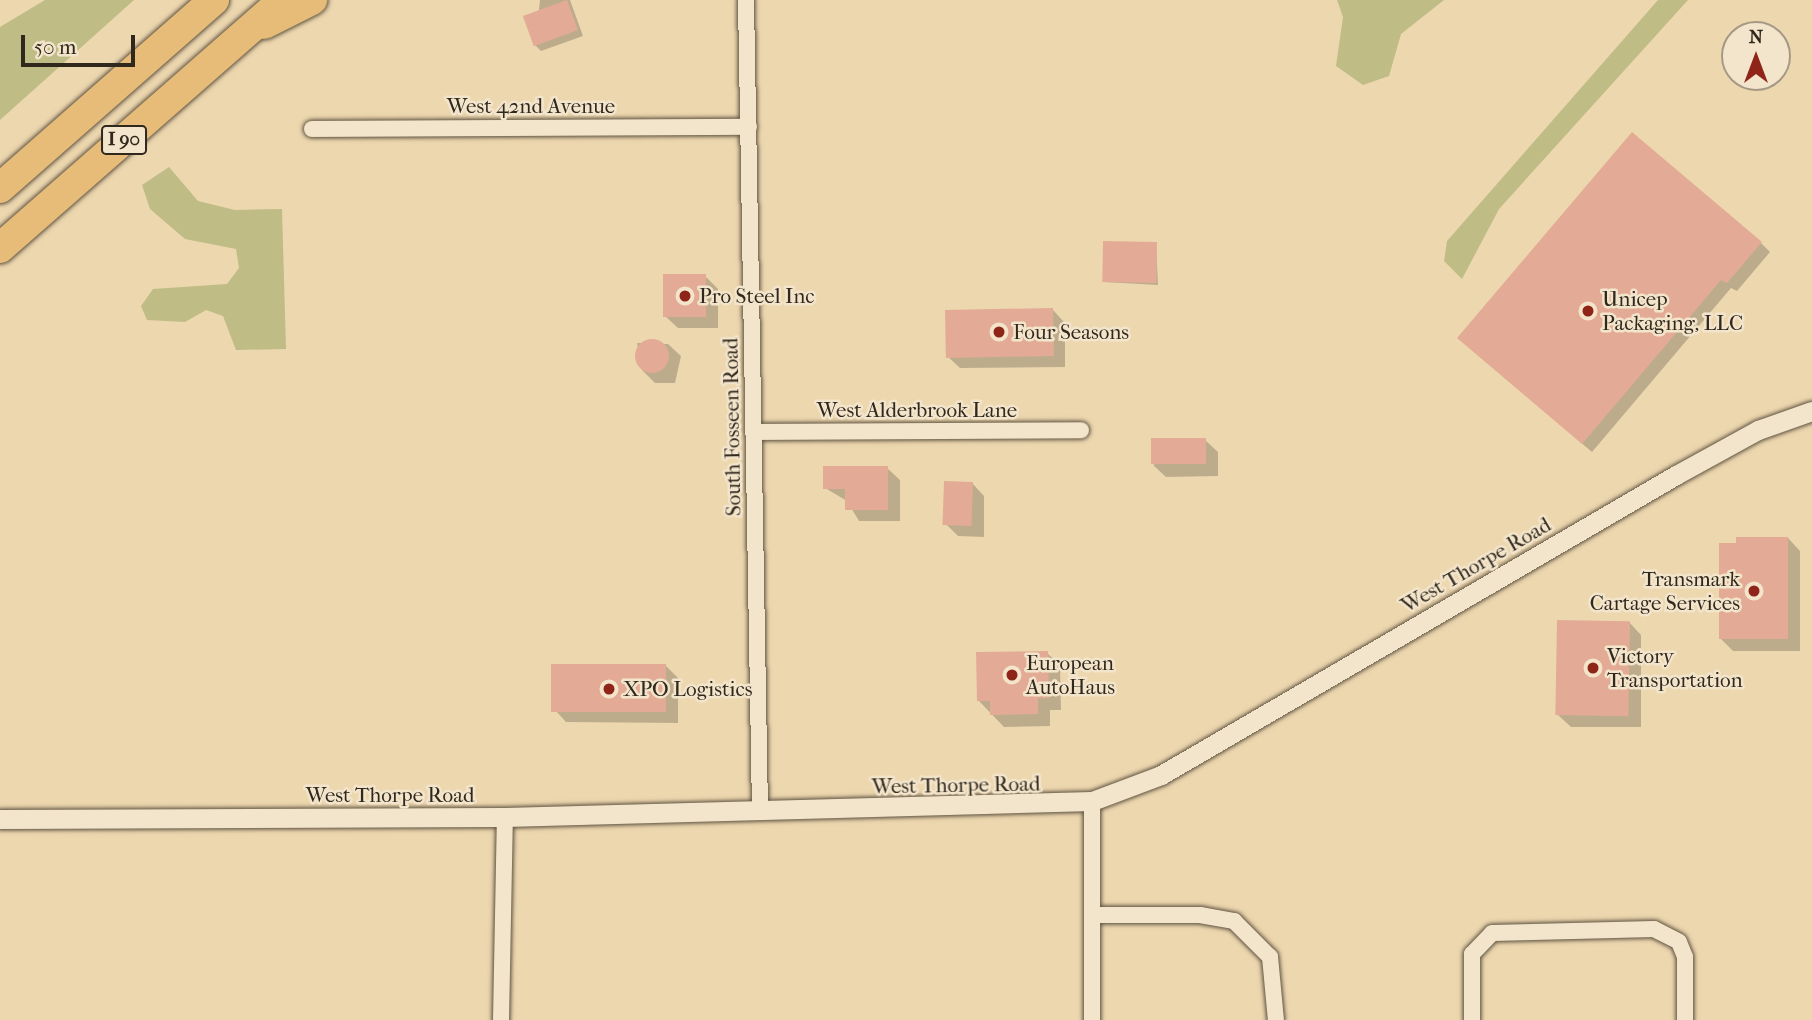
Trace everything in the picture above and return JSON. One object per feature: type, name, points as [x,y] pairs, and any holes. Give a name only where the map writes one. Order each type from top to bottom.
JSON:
[{"type":"highway","name":"I 90","points":[[0,188],[214,0]]},
{"type":"highway","name":"I 90","points":[[0,248],[283,0]]},
{"type":"highway","points":[[248,31],[312,0]]},
{"type":"street","name":"South Fosseen Road","points":[[746,0],[760,812]]},
{"type":"street","name":"West 42nd Avenue","points":[[312,129],[749,127]]},
{"type":"street","name":"West Thorpe Road","points":[[0,819],[505,817],[1092,801],[1161,775],[1758,429],[1812,411]]},
{"type":"street","name":"West Alderbrook Lane","points":[[753,432],[1081,430]]},
{"type":"street","points":[[1092,801],[1092,1020]]},
{"type":"street","points":[[501,1020],[505,817]]},
{"type":"street","points":[[1093,915],[1234,921],[1270,957],[1276,1020]]},
{"type":"street","points":[[1472,1020],[1472,954],[1478,941],[1505,930],[1654,929],[1679,942],[1685,957],[1685,1020]]},
{"type":"shaded area","points":[[45,0],[134,0],[0,120],[0,27]]},
{"type":"shaded area","points":[[1337,0],[1444,0],[1401,34],[1389,76],[1363,85],[1336,66],[1343,17]]},
{"type":"shaded area","points":[[1658,0],[1688,0],[1499,209],[1462,279],[1444,261],[1447,241]]},
{"type":"shaded area","points":[[169,167],[198,201],[235,210],[282,209],[286,349],[236,350],[223,316],[206,310],[185,322],[147,320],[141,306],[153,289],[227,284],[239,268],[236,249],[185,239],[150,209],[142,185]]},
{"type":"building","points":[[567,0],[578,30],[534,46],[523,16]]},
{"type":"building","name":"Unicep Packaging, LLC","points":[[1632,132],[1762,242],[1727,283],[1721,280],[1582,444],[1457,338]]},
{"type":"building","points":[[1103,241],[1157,242],[1156,283],[1102,282]]},
{"type":"building","name":"Pro Steel Inc","points":[[663,274],[706,274],[706,317],[663,317]]},
{"type":"building","name":"Four Seasons","points":[[1053,308],[1054,356],[946,358],[945,310]]},
{"type":"building","points":[[652,339],[664,344],[669,356],[664,368],[652,373],[640,368],[635,356],[640,344]]},
{"type":"building","points":[[1151,438],[1206,438],[1206,464],[1151,464]]},
{"type":"building","points":[[823,466],[888,466],[888,510],[845,510],[845,489],[823,489]]},
{"type":"building","points":[[944,481],[973,482],[971,526],[942,525]]},
{"type":"building","name":"Transmark Cartage Services","points":[[1736,537],[1788,537],[1788,639],[1719,639],[1719,543],[1736,543]]},
{"type":"building","name":"Victory Transportation","points":[[1557,620],[1630,621],[1628,716],[1555,715]]},
{"type":"building","name":"European AutoHaus","points":[[1048,651],[1049,698],[1038,698],[1038,714],[990,715],[990,701],[977,701],[976,652]]},
{"type":"building","name":"XPO Logistics","points":[[551,664],[666,664],[666,712],[551,712]]},
{"type":"place","name":"Pro Steel Inc","points":[[685,296]]},
{"type":"place","name":"Unicep Packaging, LLC","points":[[1588,311]]},
{"type":"place","name":"Four Seasons","points":[[999,332]]},
{"type":"place","name":"Transmark Cartage Services","points":[[1754,591]]},
{"type":"place","name":"Victory Transportation","points":[[1593,668]]},
{"type":"place","name":"European AutoHaus","points":[[1012,675]]},
{"type":"place","name":"XPO Logistics","points":[[609,689]]}]
